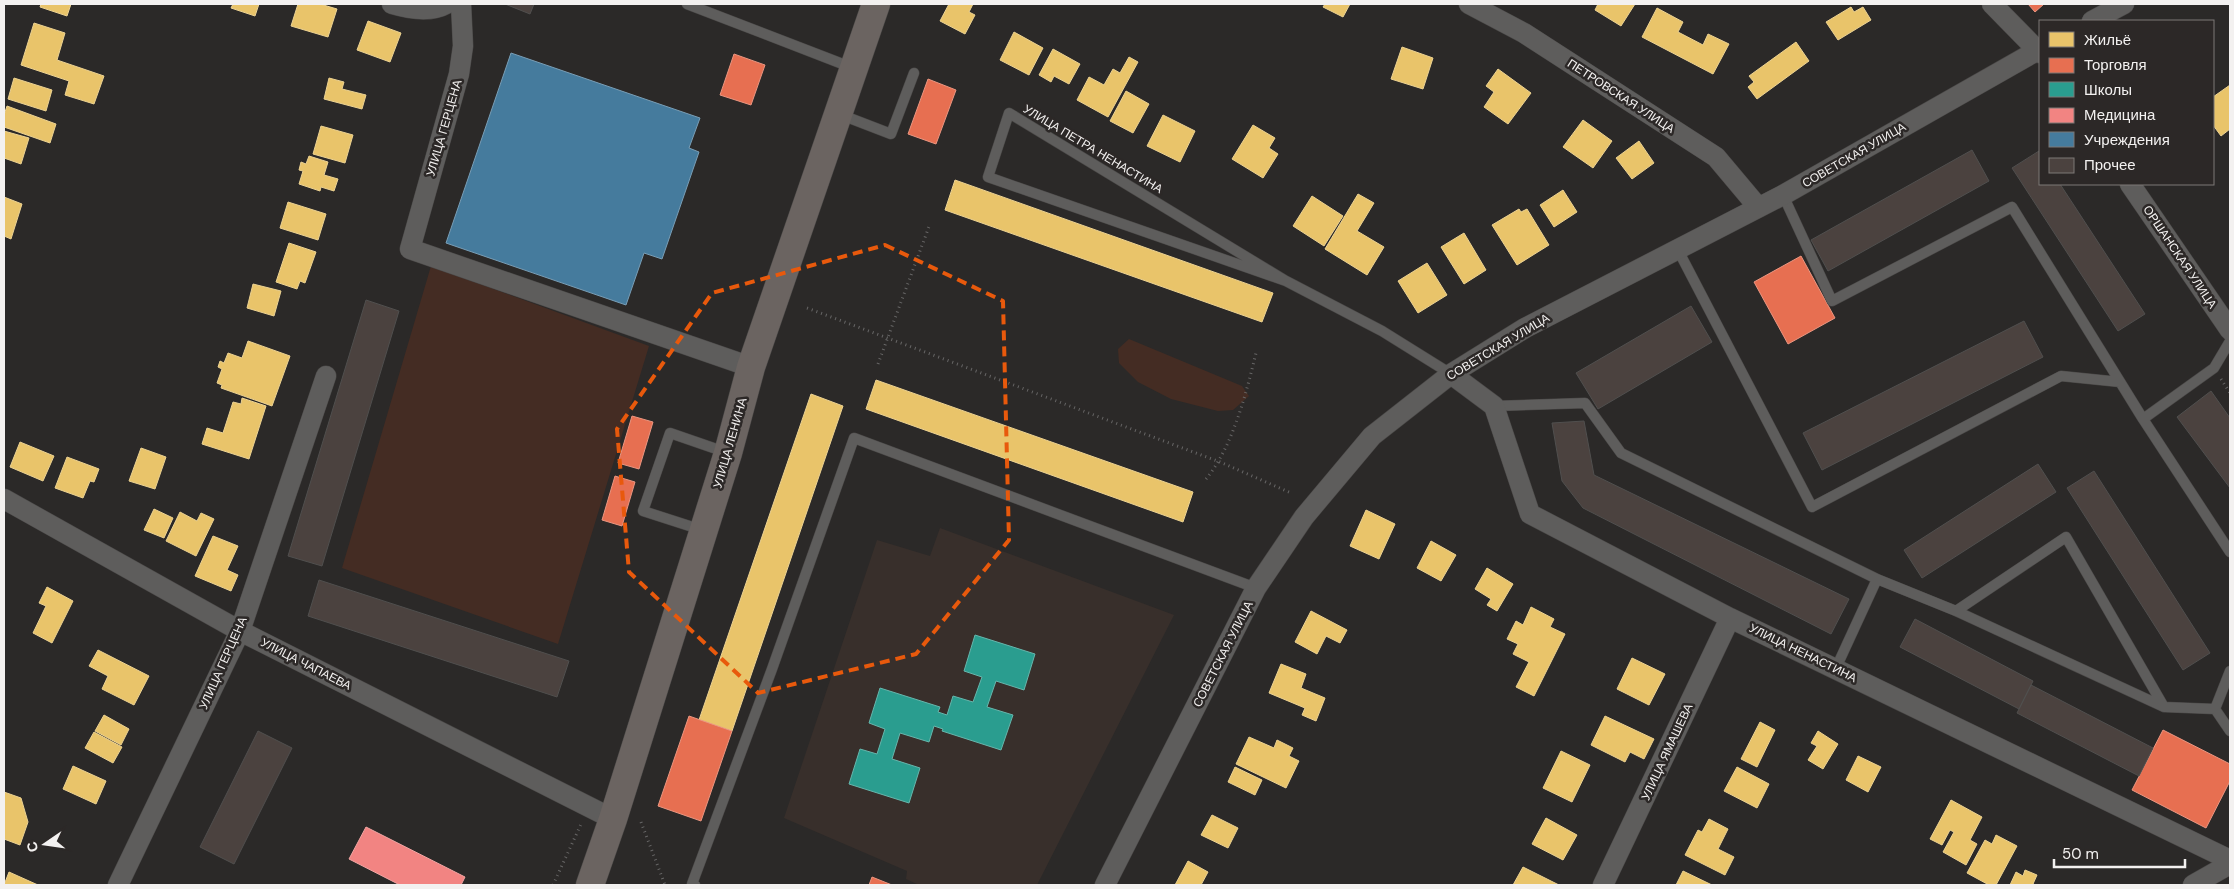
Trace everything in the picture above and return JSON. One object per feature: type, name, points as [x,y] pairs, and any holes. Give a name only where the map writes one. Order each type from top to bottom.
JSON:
[{"type":"main road","name":"УЛИЦА ЛЕНИНА","points":[[590,885],[613,819],[704,531],[728,453],[751,366],[876,4]]},
{"type":"street","points":[[392,4],[425,10],[440,8],[446,4]]},
{"type":"street","name":"УЛИЦА ГЕРЦЕНА","points":[[461,4],[463,46],[459,74],[410,249],[751,366]]},
{"type":"street","name":"ПЕТРОВСКАЯ УЛИЦА","points":[[1468,4],[1524,33],[1716,157],[1758,207]]},
{"type":"street","points":[[1992,4],[2039,50]]},
{"type":"street","points":[[2094,20],[2124,4]]},
{"type":"street","name":"СОВЕТСКАЯ УЛИЦА","points":[[1105,885],[1256,588],[1304,517],[1372,436],[1451,374],[1526,328],[1758,207],[1783,196],[2039,52]]},
{"type":"street","name":"ОРШАНСКАЯ УЛИЦА","points":[[2131,185],[2230,330]]},
{"type":"street","points":[[1451,374],[1494,406]]},
{"type":"street","name":"УЛИЦА ГЕРЦЕНА","points":[[118,885],[240,631],[326,376]]},
{"type":"street","name":"УЛИЦА НЕНАСТИНА","points":[[1494,406],[1530,514],[1730,618],[2230,860]]},
{"type":"street","name":"УЛИЦА ЧАПАЕВА","points":[[4,499],[240,631],[613,819]]},
{"type":"street","name":"УЛИЦА ЯМАШЕВА","points":[[1603,885],[1730,618]]},
{"type":"street","points":[[2193,885],[2230,864]]},
{"type":"lane","points":[[687,4],[854,68]]},
{"type":"lane","points":[[838,113],[891,134],[914,72]]},
{"type":"lane","name":"УЛИЦА ПЕТРА НЕНАСТИНА","points":[[1286,281],[988,177],[1009,113],[1286,281],[1382,331],[1451,374]]},
{"type":"lane","points":[[1783,196],[1832,301],[2012,207],[2142,419],[2230,552]]},
{"type":"lane","points":[[1678,250],[1812,507],[2061,376],[2120,382]]},
{"type":"lane","points":[[2142,419],[2214,368],[2230,341]]},
{"type":"lane","points":[[1494,406],[1585,403],[1621,453],[1877,579],[1956,611],[2164,706],[2215,710],[2230,731]]},
{"type":"lane","points":[[704,531],[643,510],[670,433],[728,453]]},
{"type":"lane","points":[[696,885],[692,884],[772,669],[854,438],[1256,588]]},
{"type":"lane","points":[[1956,611],[2066,537],[2164,706]]},
{"type":"lane","points":[[1836,668],[1877,579]]},
{"type":"lane","points":[[2215,710],[2230,671]]},
{"type":"path","points":[[878,364],[930,224]]},
{"type":"path","points":[[807,308],[1220,462],[1291,493]]},
{"type":"path","points":[[1206,479],[1220,462],[1248,386],[1256,353]]},
{"type":"path","points":[[553,885],[589,806]]},
{"type":"path","points":[[641,822],[665,885]]},
{"type":"highlighted area","points":[[885,245],[1003,301],[1009,540],[916,654],[758,693],[629,572],[617,429],[712,293]]},
{"type":"shaded area","points":[[431,266],[649,346],[558,644],[342,568]]},
{"type":"shaded area","points":[[1129,339],[1242,386],[1249,396],[1233,410],[1218,411],[1171,399],[1138,382],[1119,363],[1118,349]]},
{"type":"shaded area","points":[[940,528],[1174,615],[1037,885],[919,885],[906,879],[907,871],[784,818],[877,540],[930,556]]},
{"type":"building: Жильё","points":[[41,4],[71,4],[67,16],[40,7]]},
{"type":"building: Жильё","points":[[233,4],[259,4],[255,16],[231,8]]},
{"type":"building: Жильё","points":[[298,4],[320,4],[337,9],[328,37],[291,26]]},
{"type":"building: Жильё","points":[[949,4],[973,4],[969,12],[975,15],[965,34],[940,21]]},
{"type":"building: Жильё","points":[[1325,4],[1350,4],[1343,17],[1323,7]]},
{"type":"building: Жильё","points":[[1598,4],[1635,4],[1621,26],[1595,10]]},
{"type":"building: Жильё","points":[[1851,7],[1854,12],[1863,7],[1871,20],[1838,40],[1826,22]]},
{"type":"building: Жильё","points":[[1657,8],[1683,22],[1678,32],[1703,45],[1708,34],[1729,44],[1713,74],[1642,37]]},
{"type":"building: Жильё","points":[[368,21],[401,33],[390,62],[357,50]]},
{"type":"building: Жильё","points":[[34,23],[65,33],[57,60],[104,76],[94,104],[65,95],[69,81],[21,65]]},
{"type":"building: Жильё","points":[[1014,32],[1043,48],[1029,75],[1000,60]]},
{"type":"building: Жильё","points":[[1796,42],[1809,61],[1757,99],[1748,87],[1754,82],[1749,76]]},
{"type":"building: Жильё","points":[[1402,47],[1433,58],[1423,89],[1391,79]]},
{"type":"building: Жильё","points":[[1053,49],[1080,64],[1069,84],[1054,76],[1051,82],[1039,75]]},
{"type":"building: Жильё","points":[[1129,57],[1138,62],[1108,117],[1077,100],[1089,77],[1104,85],[1113,69],[1120,73]]},
{"type":"building: Жильё","points":[[1498,69],[1531,93],[1508,124],[1484,107],[1494,92],[1486,86]]},
{"type":"building: Жильё","points":[[14,78],[52,90],[46,111],[8,99]]},
{"type":"building: Жильё","points":[[329,78],[344,82],[342,89],[366,95],[362,109],[324,99]]},
{"type":"building: Жильё","points":[[2230,85],[2230,129],[2221,136],[2214,126],[2214,96]]},
{"type":"building: Жильё","points":[[1126,91],[1149,104],[1133,133],[1110,121]]},
{"type":"building: Жильё","points":[[7,106],[56,124],[50,143],[4,127],[4,115]]},
{"type":"building: Жильё","points":[[1163,115],[1195,131],[1180,162],[1147,146]]},
{"type":"building: Жильё","points":[[1583,120],[1612,141],[1593,168],[1563,147]]},
{"type":"building: Жильё","points":[[1253,125],[1275,138],[1269,148],[1278,154],[1263,178],[1232,159]]},
{"type":"building: Жильё","points":[[321,126],[353,135],[345,163],[313,154]]},
{"type":"building: Жильё","points":[[4,131],[29,138],[21,164],[4,158]]},
{"type":"building: Жильё","points":[[1639,141],[1654,163],[1632,179],[1616,158]]},
{"type":"building: Жильё","points":[[309,156],[328,162],[324,175],[338,179],[334,191],[321,187],[320,191],[299,184],[303,171],[299,170],[301,162],[306,164]]},
{"type":"building: Жильё","points":[[955,180],[1273,293],[1262,322],[945,210]]},
{"type":"building: Жильё","points":[[1563,190],[1577,212],[1554,227],[1540,205]]},
{"type":"building: Жильё","points":[[1358,194],[1374,203],[1357,231],[1384,247],[1367,275],[1325,249]]},
{"type":"building: Жильё","points":[[1312,196],[1343,216],[1324,246],[1293,226]]},
{"type":"building: Жильё","points":[[4,197],[22,204],[11,239],[4,236]]},
{"type":"building: Жильё","points":[[288,202],[326,214],[318,240],[280,228]]},
{"type":"building: Жильё","points":[[1519,209],[1521,212],[1527,209],[1549,245],[1517,265],[1492,225]]},
{"type":"building: Жильё","points":[[1464,233],[1486,270],[1464,284],[1441,247]]},
{"type":"building: Жильё","points":[[289,243],[316,252],[305,283],[300,281],[297,289],[276,282]]},
{"type":"building: Жильё","points":[[1427,263],[1447,295],[1418,313],[1398,281]]},
{"type":"building: Жильё","points":[[253,284],[281,291],[274,316],[247,308]]},
{"type":"building: Жильё","points":[[248,341],[290,356],[272,406],[221,388],[222,385],[217,383],[222,369],[218,367],[220,361],[224,363],[228,353],[242,358]]},
{"type":"building: Жильё","points":[[876,380],[1193,492],[1183,522],[866,409]]},
{"type":"building: Жильё","points":[[811,394],[843,406],[732,731],[699,720]]},
{"type":"building: Жильё","points":[[242,398],[266,406],[249,459],[202,444],[207,428],[223,433],[233,402],[241,404]]},
{"type":"building: Жильё","points":[[20,442],[54,456],[43,481],[10,467]]},
{"type":"building: Жильё","points":[[141,448],[166,457],[155,489],[129,481]]},
{"type":"building: Жильё","points":[[67,457],[99,469],[94,482],[90,481],[83,498],[55,488]]},
{"type":"building: Жильё","points":[[154,509],[173,518],[164,538],[144,530]]},
{"type":"building: Жильё","points":[[1366,510],[1395,524],[1379,559],[1350,546]]},
{"type":"building: Жильё","points":[[180,512],[197,521],[201,513],[214,519],[196,556],[166,541]]},
{"type":"building: Жильё","points":[[213,536],[238,546],[227,570],[238,575],[231,591],[195,576]]},
{"type":"building: Жильё","points":[[1431,541],[1456,555],[1441,581],[1417,568]]},
{"type":"building: Жильё","points":[[1487,568],[1513,584],[1497,611],[1487,605],[1491,599],[1475,589]]},
{"type":"building: Жильё","points":[[47,587],[73,601],[52,643],[33,633],[46,606],[39,603]]},
{"type":"building: Жильё","points":[[1531,607],[1554,619],[1550,627],[1565,634],[1534,696],[1516,687],[1529,662],[1513,654],[1518,644],[1507,639],[1516,621],[1523,625]]},
{"type":"building: Жильё","points":[[1311,611],[1347,630],[1340,643],[1326,636],[1317,654],[1295,642]]},
{"type":"building: Жильё","points":[[98,650],[149,676],[134,705],[102,689],[108,676],[89,666]]},
{"type":"building: Жильё","points":[[1632,658],[1665,674],[1649,705],[1617,689]]},
{"type":"building: Жильё","points":[[1281,664],[1306,674],[1301,688],[1325,698],[1316,721],[1302,715],[1305,708],[1269,693]]},
{"type":"building: Жильё","points":[[104,715],[129,729],[121,745],[95,731]]},
{"type":"building: Жильё","points":[[1605,716],[1654,739],[1644,759],[1630,752],[1625,762],[1591,745]]},
{"type":"building: Жильё","points":[[1760,722],[1775,730],[1757,767],[1741,759]]},
{"type":"building: Жильё","points":[[1818,731],[1838,744],[1823,769],[1808,760],[1817,746],[1811,743]]},
{"type":"building: Жильё","points":[[94,732],[122,747],[113,763],[85,748]]},
{"type":"building: Жильё","points":[[1249,737],[1274,748],[1277,740],[1293,748],[1289,756],[1299,761],[1286,788],[1236,764]]},
{"type":"building: Жильё","points":[[1561,751],[1590,765],[1572,802],[1543,788]]},
{"type":"building: Жильё","points":[[1858,756],[1881,767],[1868,792],[1846,780]]},
{"type":"building: Жильё","points":[[73,766],[106,781],[96,804],[63,789]]},
{"type":"building: Жильё","points":[[1235,767],[1262,780],[1255,795],[1228,782]]},
{"type":"building: Жильё","points":[[1737,767],[1769,784],[1757,808],[1724,791]]},
{"type":"building: Жильё","points":[[4,792],[21,798],[28,822],[20,845],[4,839]]},
{"type":"building: Жильё","points":[[1951,800],[1982,817],[1970,840],[1977,844],[1966,865],[1943,852],[1954,832],[1950,830],[1942,845],[1930,839]]},
{"type":"building: Жильё","points":[[1212,815],[1238,828],[1228,848],[1201,835]]},
{"type":"building: Жильё","points":[[1546,818],[1577,835],[1563,860],[1532,844]]},
{"type":"building: Жильё","points":[[1709,819],[1728,829],[1718,849],[1734,857],[1725,875],[1685,855],[1698,830],[1702,832]]},
{"type":"building: Жильё","points":[[1996,835],[2017,846],[1996,885],[1989,885],[1967,873],[1985,840],[1992,844]]},
{"type":"building: Жильё","points":[[1188,861],[1208,872],[1201,885],[1175,885]]},
{"type":"building: Жильё","points":[[1523,867],[1559,885],[1513,885]]},
{"type":"building: Жильё","points":[[2025,870],[2037,875],[2033,884],[2036,885],[2010,885],[2016,872],[2023,876]]},
{"type":"building: Жильё","points":[[1683,871],[1712,885],[1676,885]]},
{"type":"building: Жильё","points":[[9,872],[38,885],[4,885]]},
{"type":"building: Торговля","points":[[2028,4],[2044,4],[2035,12]]},
{"type":"building: Торговля","points":[[734,54],[765,65],[751,105],[720,95]]},
{"type":"building: Торговля","points":[[928,79],[956,90],[936,144],[908,134]]},
{"type":"building: Торговля","points":[[1801,256],[1835,318],[1788,344],[1754,282]]},
{"type":"building: Торговля","points":[[632,416],[653,422],[639,469],[618,463]]},
{"type":"building: Торговля","points":[[615,476],[635,482],[622,526],[602,520]]},
{"type":"building: Торговля","points":[[689,716],[732,731],[701,821],[658,806]]},
{"type":"building: Торговля","points":[[2163,730],[2230,764],[2230,781],[2206,828],[2132,790]]},
{"type":"building: Торговля","points":[[872,877],[892,885],[869,885]]},
{"type":"building: Школы","points":[[975,635],[1035,654],[1024,690],[996,681],[987,707],[1013,715],[1001,750],[942,731],[943,729],[934,726],[929,742],[900,733],[892,759],[920,768],[909,803],[849,784],[860,749],[877,754],[885,729],[869,723],[880,688],[940,707],[938,712],[947,715],[953,696],[973,702],[982,677],[964,671]]},
{"type":"building: Медицина","points":[[366,827],[465,877],[461,885],[400,885],[349,859]]},
{"type":"building: Учреждения","points":[[511,53],[700,118],[689,148],[699,152],[662,259],[644,253],[626,305],[446,243]]},
{"type":"building: Прочее","points":[[505,4],[534,4],[530,14]]},
{"type":"building: Прочее","points":[[1972,150],[1989,181],[1828,271],[1811,240]]},
{"type":"building: Прочее","points":[[2039,151],[2039,185],[2061,185],[2145,314],[2118,331],[2012,168]]},
{"type":"building: Прочее","points":[[366,300],[399,311],[322,566],[288,556]]},
{"type":"building: Прочее","points":[[1691,306],[1712,342],[1598,409],[1576,373]]},
{"type":"building: Прочее","points":[[2024,321],[2043,357],[1822,470],[1803,433]]},
{"type":"building: Прочее","points":[[2211,391],[2230,418],[2230,488],[2177,417]]},
{"type":"building: Прочее","points":[[1584,421],[1594,475],[1849,599],[1831,634],[1583,508],[1562,481],[1552,423]]},
{"type":"building: Прочее","points":[[2038,464],[2056,492],[1922,578],[1904,550]]},
{"type":"building: Прочее","points":[[2094,471],[2210,653],[2183,670],[2067,488]]},
{"type":"building: Прочее","points":[[319,580],[569,661],[557,697],[308,616]]},
{"type":"building: Прочее","points":[[1915,619],[2033,681],[2019,709],[1900,647]]},
{"type":"building: Прочее","points":[[2031,685],[2153,748],[2139,776],[2017,713]]},
{"type":"building: Прочее","points":[[258,731],[292,748],[234,864],[200,847]]}]
